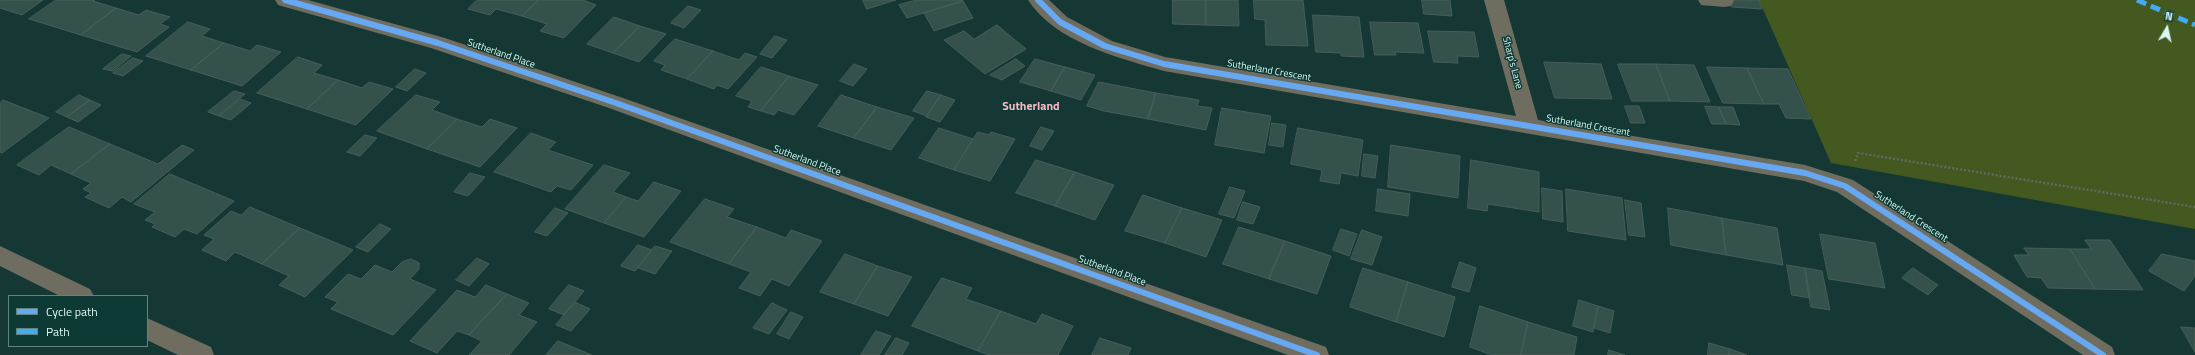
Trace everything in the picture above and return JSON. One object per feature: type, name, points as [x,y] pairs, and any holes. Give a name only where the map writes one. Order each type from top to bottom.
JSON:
[{"type":"street","name":"Sutherland Place","points":[[285,0],[438,43],[609,101],[1317,355]]},
{"type":"street","name":"Sutherland Crescent","points":[[1038,0],[1060,22],[1105,46],[1164,64],[1805,173],[1845,186],[2103,355]]},
{"type":"street","name":"Sharp's Lane","points":[[1494,0],[1529,126]]},
{"type":"street","points":[[0,255],[80,295]]},
{"type":"street","points":[[148,328],[202,355]]},
{"type":"path","points":[[1845,186],[1858,153],[2195,207]]},
{"type":"green space","points":[[1759,0],[2195,0],[2195,229],[1831,163]]},
{"type":"building","points":[[0,0],[43,0],[22,15],[0,8]]},
{"type":"building","points":[[56,0],[95,0],[93,1],[116,8],[81,35],[29,19]]},
{"type":"building","points":[[477,0],[539,0],[522,16],[496,9],[490,15],[468,9]]},
{"type":"building","points":[[539,0],[583,0],[596,5],[564,38],[540,31],[547,24],[522,16]]},
{"type":"building","points":[[863,0],[896,0],[867,9]]},
{"type":"building","points":[[917,0],[963,1],[907,18],[899,5]]},
{"type":"building","points":[[1173,0],[1206,0],[1206,25],[1173,24]]},
{"type":"building","points":[[1206,0],[1238,0],[1239,26],[1206,25]]},
{"type":"building","points":[[1254,0],[1303,0],[1308,46],[1266,45],[1265,20],[1255,19]]},
{"type":"building","points":[[1422,0],[1450,0],[1452,16],[1424,14]]},
{"type":"building","points":[[1729,0],[1759,0],[1762,9],[1732,7]]},
{"type":"building","points":[[963,1],[973,18],[934,31],[924,13]]},
{"type":"building","points":[[688,6],[701,10],[684,28],[671,23]]},
{"type":"building","points":[[116,8],[139,15],[146,10],[170,17],[160,24],[169,27],[137,52],[81,35]]},
{"type":"building","points":[[1313,15],[1359,17],[1364,57],[1341,56],[1341,53],[1316,52]]},
{"type":"building","points":[[614,17],[640,26],[613,53],[587,44]]},
{"type":"building","points":[[188,22],[210,29],[202,36],[224,43],[191,70],[146,56]]},
{"type":"building","points":[[1370,22],[1418,23],[1424,53],[1395,52],[1396,55],[1375,55]]},
{"type":"building","points":[[997,25],[1026,49],[985,74],[944,40],[964,31],[974,39]]},
{"type":"building","points":[[640,26],[666,34],[639,62],[613,53]]},
{"type":"building","points":[[1428,31],[1474,32],[1479,57],[1457,56],[1458,63],[1434,62]]},
{"type":"building","points":[[775,36],[787,40],[772,58],[760,54]]},
{"type":"building","points":[[675,39],[713,51],[687,79],[661,70],[665,65],[654,61]]},
{"type":"building","points":[[224,43],[250,51],[257,45],[281,52],[242,86],[191,70]]},
{"type":"building","points":[[713,51],[739,60],[745,53],[757,57],[728,89],[717,85],[714,89],[687,79]]},
{"type":"building","points":[[122,54],[131,56],[113,71],[103,69]]},
{"type":"building","points":[[298,57],[322,65],[314,73],[338,80],[307,109],[257,93]]},
{"type":"building","points":[[133,58],[143,61],[123,76],[113,73]]},
{"type":"building","points":[[1016,59],[1025,66],[1002,80],[990,75]]},
{"type":"building","points":[[1035,59],[1065,67],[1051,91],[1020,82]]},
{"type":"building","points":[[1544,62],[1601,64],[1612,99],[1555,98]]},
{"type":"building","points":[[854,64],[867,69],[853,86],[840,81]]},
{"type":"building","points":[[1618,64],[1656,64],[1670,101],[1632,101]]},
{"type":"building","points":[[1656,64],[1694,65],[1710,102],[1670,101]]},
{"type":"building","points":[[761,67],[789,76],[761,111],[748,107],[752,101],[736,96]]},
{"type":"building","points":[[1065,67],[1095,75],[1081,100],[1051,91]]},
{"type":"building","points":[[1707,67],[1747,68],[1764,104],[1723,103]]},
{"type":"building","points":[[1747,68],[1788,69],[1811,119],[1786,118],[1779,104],[1764,104]]},
{"type":"building","points":[[415,69],[426,73],[407,91],[396,87]]},
{"type":"building","points":[[789,76],[818,85],[794,115],[778,110],[774,115],[761,111]]},
{"type":"building","points":[[338,80],[362,88],[369,82],[393,89],[356,125],[307,109]]},
{"type":"building","points":[[1099,82],[1156,93],[1148,119],[1104,111],[1087,106]]},
{"type":"building","points":[[234,91],[245,94],[219,116],[208,112]]},
{"type":"building","points":[[927,91],[941,95],[927,116],[913,111]]},
{"type":"building","points":[[1156,93],[1199,100],[1197,106],[1212,108],[1206,130],[1148,119]]},
{"type":"building","points":[[79,95],[90,100],[67,117],[56,112]]},
{"type":"building","points":[[416,95],[440,102],[432,110],[457,119],[427,149],[377,131]]},
{"type":"building","points":[[841,95],[877,107],[854,138],[818,126]]},
{"type":"building","points":[[941,95],[955,100],[940,122],[926,117]]},
{"type":"building","points":[[240,99],[251,103],[231,120],[219,116]]},
{"type":"building","points":[[3,100],[49,118],[2,153],[0,152],[0,103]]},
{"type":"building","points":[[90,100],[101,105],[78,122],[67,117]]},
{"type":"building","points":[[1625,106],[1639,106],[1645,123],[1631,123]]},
{"type":"building","points":[[1705,106],[1719,107],[1726,124],[1712,124]]},
{"type":"building","points":[[877,107],[914,118],[891,150],[854,138]]},
{"type":"building","points":[[1719,107],[1733,107],[1740,125],[1726,124]]},
{"type":"building","points":[[1222,108],[1271,116],[1264,153],[1215,145]]},
{"type":"building","points":[[457,119],[482,127],[490,119],[517,128],[480,167],[427,149]]},
{"type":"building","points":[[1272,123],[1286,125],[1283,147],[1269,145]]},
{"type":"building","points":[[69,127],[110,144],[71,174],[51,165],[39,175],[17,165]]},
{"type":"building","points":[[1041,127],[1054,131],[1042,150],[1030,146]]},
{"type":"building","points":[[939,128],[973,139],[954,170],[919,158]]},
{"type":"building","points":[[1298,128],[1363,140],[1358,176],[1341,173],[1339,184],[1320,181],[1322,170],[1291,164]]},
{"type":"building","points":[[978,132],[989,135],[991,132],[1015,139],[990,181],[954,170]]},
{"type":"building","points":[[531,133],[556,142],[548,150],[593,165],[571,190],[557,186],[551,192],[494,172]]},
{"type":"building","points":[[365,135],[377,138],[360,156],[347,152]]},
{"type":"building","points":[[110,144],[158,164],[182,145],[194,150],[131,202],[122,197],[109,208],[85,197],[91,193],[83,189],[91,183],[71,174]]},
{"type":"building","points":[[1391,145],[1460,156],[1458,198],[1388,187]]},
{"type":"building","points":[[1364,154],[1378,156],[1375,178],[1362,176]]},
{"type":"building","points":[[1036,160],[1075,172],[1055,206],[1016,193]]},
{"type":"building","points":[[1471,160],[1539,172],[1539,212],[1488,204],[1487,211],[1468,208]]},
{"type":"building","points":[[604,165],[630,173],[613,192],[626,197],[604,223],[565,209]]},
{"type":"building","points":[[1075,172],[1114,185],[1095,220],[1055,206]]},
{"type":"building","points":[[470,173],[485,177],[468,196],[454,192]]},
{"type":"building","points":[[170,174],[234,201],[197,234],[184,229],[175,237],[152,227],[155,224],[145,220],[155,212],[134,204]]},
{"type":"building","points":[[654,182],[681,191],[644,237],[604,223],[626,197],[638,201]]},
{"type":"building","points":[[1230,187],[1245,191],[1234,218],[1219,214]]},
{"type":"building","points":[[1542,188],[1562,191],[1563,222],[1543,219]]},
{"type":"building","points":[[1378,189],[1410,194],[1408,216],[1376,211]]},
{"type":"building","points":[[1566,189],[1622,198],[1626,240],[1568,231]]},
{"type":"building","points":[[1143,195],[1182,208],[1165,243],[1125,231]]},
{"type":"building","points":[[705,199],[734,209],[727,217],[757,227],[729,264],[670,242]]},
{"type":"building","points":[[1625,200],[1641,203],[1645,237],[1629,235]]},
{"type":"building","points":[[1243,202],[1260,207],[1253,224],[1237,220]]},
{"type":"building","points":[[250,207],[300,228],[262,264],[235,252],[226,261],[202,250],[214,239],[204,235],[231,211],[241,215]]},
{"type":"building","points":[[555,208],[568,213],[547,236],[535,232]]},
{"type":"building","points":[[1182,208],[1222,220],[1206,257],[1165,243]]},
{"type":"building","points":[[1668,208],[1722,218],[1726,255],[1671,245]]},
{"type":"building","points":[[1722,218],[1777,228],[1783,265],[1726,255]]},
{"type":"building","points":[[380,224],[391,229],[368,252],[356,247]]},
{"type":"building","points":[[757,227],[786,238],[791,230],[822,241],[789,286],[772,279],[760,296],[739,288],[751,272],[729,264]]},
{"type":"building","points":[[1239,227],[1285,241],[1269,279],[1223,264]]},
{"type":"building","points":[[300,228],[353,250],[305,297],[279,285],[289,276],[262,264]]},
{"type":"building","points":[[1341,229],[1357,234],[1349,256],[1333,250]]},
{"type":"building","points":[[1362,230],[1382,237],[1372,265],[1351,259]]},
{"type":"building","points":[[1820,234],[1875,243],[1885,288],[1829,279]]},
{"type":"building","points":[[2085,240],[2110,240],[2143,290],[2095,289],[2070,249],[2091,249]]},
{"type":"building","points":[[1285,241],[1331,256],[1317,294],[1269,279]]},
{"type":"building","points":[[638,245],[652,250],[635,271],[621,266]]},
{"type":"building","points":[[655,246],[672,251],[655,274],[638,268]]},
{"type":"building","points":[[2024,248],[2070,249],[2095,289],[2048,288],[2041,278],[2027,277],[2014,255],[2029,255]]},
{"type":"building","points":[[845,254],[878,266],[854,304],[820,292]]},
{"type":"building","points":[[2162,254],[2195,261],[2195,276],[2184,291],[2149,271]]},
{"type":"building","points":[[477,258],[489,264],[469,286],[456,280]]},
{"type":"building","points":[[411,259],[419,263],[419,269],[410,279],[436,290],[393,335],[331,309],[338,302],[325,297],[348,274],[361,279],[375,265],[392,272],[402,262]]},
{"type":"building","points":[[1460,262],[1476,268],[1469,292],[1452,287]]},
{"type":"building","points":[[1787,265],[1805,268],[1810,298],[1792,295]]},
{"type":"building","points":[[878,266],[912,277],[888,316],[854,304]]},
{"type":"building","points":[[1363,268],[1408,282],[1396,322],[1350,307]]},
{"type":"building","points":[[1805,268],[1822,271],[1830,310],[1811,307]]},
{"type":"building","points":[[1913,268],[1938,285],[1928,295],[1902,278]]},
{"type":"building","points":[[942,278],[972,288],[966,299],[1001,311],[978,351],[912,326]]},
{"type":"building","points":[[1408,282],[1455,297],[1444,337],[1396,322]]},
{"type":"building","points":[[486,285],[507,294],[469,335],[457,331],[437,353],[410,341],[457,290],[475,297]]},
{"type":"building","points":[[569,285],[584,291],[564,315],[549,309]]},
{"type":"building","points":[[507,294],[529,303],[519,315],[537,322],[509,355],[469,355],[482,341],[469,335]]},
{"type":"building","points":[[1579,300],[1598,306],[1593,332],[1573,326]]},
{"type":"building","points":[[575,302],[590,309],[571,331],[556,325]]},
{"type":"building","points":[[772,303],[787,310],[769,334],[753,328]]},
{"type":"building","points":[[1480,306],[1528,322],[1521,355],[1492,355],[1470,347]]},
{"type":"building","points":[[1598,306],[1614,311],[1610,333],[1594,328]]},
{"type":"building","points":[[1001,311],[1036,324],[1042,314],[1073,326],[1058,355],[989,355],[978,351]]},
{"type":"building","points":[[791,312],[803,317],[789,339],[777,334]]},
{"type":"building","points":[[1528,322],[1577,337],[1574,355],[1521,355]]},
{"type":"building","points":[[2181,327],[2195,328],[2195,352]]},
{"type":"building","points":[[876,331],[891,336],[879,355],[861,355]]},
{"type":"building","points":[[896,338],[909,343],[902,355],[885,355]]},
{"type":"building","points":[[1100,338],[1131,348],[1128,355],[1092,355]]},
{"type":"building","points":[[558,341],[592,355],[546,355]]},
{"type":"building","points":[[1709,343],[1730,349],[1729,355],[1708,355]]},
{"type":"building","points":[[1730,349],[1747,355],[1729,355]]},
{"type":"building","points":[[1609,350],[1625,355],[1608,355]]},
{"type":"marked path","points":[[2137,0],[2195,25]]},
{"type":"cycle path","points":[[285,0],[438,43],[616,103],[1317,355]]},
{"type":"cycle path","points":[[1038,0],[1060,22],[1105,46],[1164,64],[1805,173],[1845,186],[2103,355]]},
{"type":"district","name":"Sutherland","points":[[1031,107]]}]
